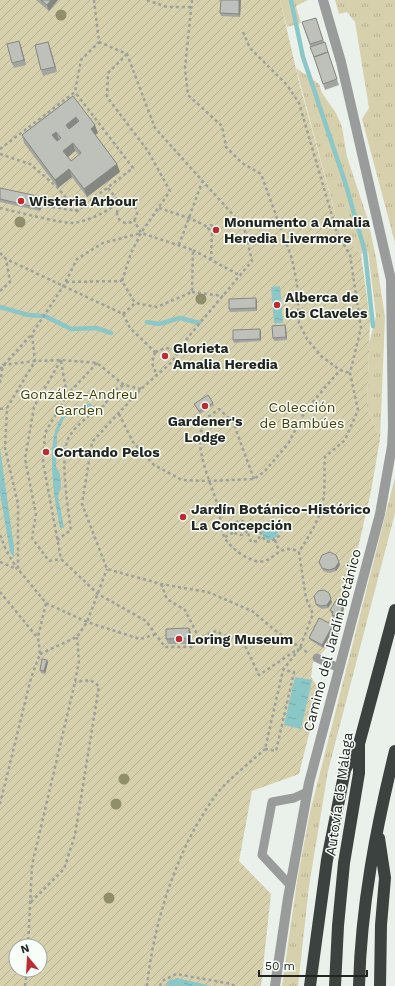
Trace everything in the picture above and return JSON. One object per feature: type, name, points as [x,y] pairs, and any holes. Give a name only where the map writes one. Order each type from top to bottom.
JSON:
[{"type":"highway","name":"Autovía de Málaga","points":[[335,986],[338,926],[344,863],[359,773],[359,744],[395,610]]},
{"type":"highway","points":[[310,986],[327,860],[343,778],[345,770],[359,744]]},
{"type":"highway","points":[[359,986],[360,944],[368,876],[395,751]]},
{"type":"highway","points":[[378,831],[385,878],[381,925],[380,986]]},
{"type":"street","name":"Camino del Jardín Botánico","points":[[275,986],[290,885],[307,792],[380,514],[392,446],[393,428],[393,280],[341,62],[323,0]]},
{"type":"lane","points":[[317,658],[339,668]]},
{"type":"lane","points":[[290,885],[262,855],[272,802],[294,798],[307,792]]},
{"type":"path","points":[[94,0],[99,42]]},
{"type":"path","points":[[147,0],[166,7],[191,7]]},
{"type":"path","points":[[192,0],[185,68],[188,95],[222,126],[226,147],[242,163],[261,174],[292,259],[297,284],[299,323],[307,338],[322,356],[340,370],[350,373]]},
{"type":"path","points":[[147,986],[149,965],[164,899],[187,844],[217,794],[265,749],[283,670],[300,648],[313,614],[306,598],[299,552],[316,525],[324,496],[323,474],[325,457],[345,440],[358,410],[350,373],[361,328],[350,255],[337,233],[299,103],[287,85],[250,48],[243,32]]},
{"type":"path","points":[[40,654],[77,638],[87,622],[107,569],[82,504],[92,442],[141,389],[172,362],[189,336],[242,276],[252,261],[244,227],[155,128],[127,54],[99,42]]},
{"type":"path","points":[[0,149],[75,92],[81,60],[99,42]]},
{"type":"path","points":[[127,54],[108,73],[107,97],[148,151],[170,191],[141,233],[131,253],[122,281],[135,303],[157,307],[192,292],[223,296]]},
{"type":"path","points":[[34,204],[78,211],[133,168],[75,92]]},
{"type":"path","points":[[0,154],[30,164],[78,211]]},
{"type":"path","points":[[179,245],[202,182]]},
{"type":"path","points":[[108,188],[120,203]]},
{"type":"path","points":[[0,208],[72,223],[96,216],[120,203],[129,203],[135,206],[137,212],[134,220],[141,233]]},
{"type":"path","points":[[120,203],[116,211],[118,219],[126,223],[134,220]]},
{"type":"path","points":[[159,208],[189,218],[208,227],[209,231],[212,232]]},
{"type":"path","points":[[208,227],[211,225],[215,228],[212,232],[211,260]]},
{"type":"path","points":[[0,369],[32,334],[64,286],[77,258],[103,243],[141,233],[193,250],[242,276]]},
{"type":"path","points":[[192,292],[193,250]]},
{"type":"path","points":[[0,253],[6,259],[124,314],[130,328],[155,352]]},
{"type":"path","points":[[0,291],[10,282],[6,259]]},
{"type":"path","points":[[66,282],[122,281]]},
{"type":"path","points":[[124,314],[135,303]]},
{"type":"path","points":[[18,569],[18,504],[5,448],[7,408],[36,361],[32,334]]},
{"type":"path","points":[[155,352],[166,348],[179,351]]},
{"type":"path","points":[[155,352],[152,363],[157,376]]},
{"type":"path","points":[[3,365],[61,360],[97,363],[124,385],[141,389]]},
{"type":"path","points":[[61,360],[67,395]]},
{"type":"path","points":[[61,360],[34,407],[25,459],[36,514],[32,538],[49,562],[61,559]]},
{"type":"path","points":[[97,363],[67,395],[45,433],[43,462],[61,559],[98,594],[146,621],[165,647],[193,647],[199,638],[216,631],[245,646],[259,675],[300,648]]},
{"type":"path","points":[[0,384],[3,365]]},
{"type":"path","points":[[119,414],[133,442],[154,465],[182,480],[208,481],[254,479],[264,472],[288,444],[305,411],[340,370]]},
{"type":"path","points":[[67,395],[108,394],[124,385]]},
{"type":"path","points":[[57,540],[71,530],[64,461],[69,438],[87,417],[106,404],[108,394]]},
{"type":"path","points":[[0,409],[7,408]]},
{"type":"path","points":[[254,479],[233,422],[219,409],[205,419],[200,442],[208,481],[219,511],[225,537],[239,552],[254,561],[270,560],[284,548],[292,548],[299,552]]},
{"type":"path","points":[[234,532],[233,525],[239,521],[245,523],[247,530],[250,540],[254,542],[258,541],[260,532],[264,523],[275,523],[280,531],[279,536],[270,542],[265,541],[260,532],[257,524],[249,525],[247,530],[241,535],[234,532]]},
{"type":"path","points":[[225,537],[234,532]]},
{"type":"path","points":[[0,535],[6,550],[18,569],[46,603],[87,622],[140,640],[156,634]]},
{"type":"path","points":[[275,540],[279,551]]},
{"type":"path","points":[[0,562],[18,569]]},
{"type":"path","points":[[107,569],[161,584],[208,592],[252,611],[300,648]]},
{"type":"path","points":[[161,584],[167,599],[185,610],[199,638]]},
{"type":"path","points":[[0,592],[38,637]]},
{"type":"path","points":[[0,804],[31,678],[40,654],[38,637],[46,603]]},
{"type":"path","points":[[28,938],[32,865],[75,682],[79,661],[77,638]]},
{"type":"path","points":[[265,749],[276,752],[294,672],[283,670]]},
{"type":"path","points":[[30,903],[64,869],[75,835],[99,686],[90,680],[75,682]]},
{"type":"path","points":[[160,986],[162,981],[176,974],[232,984],[234,986]]},
{"type":"green space","name":"Jardín Botánico-Histórico La Concepción","points":[[0,0],[280,0],[300,86],[340,232],[361,254],[370,320],[367,408],[380,439],[371,491],[336,646],[327,647],[313,663],[311,677],[320,691],[299,774],[252,791],[239,861],[271,894],[261,986],[0,986]]},
{"type":"green space","points":[[280,0],[308,0],[296,6],[301,23],[287,27]]},
{"type":"green space","points":[[335,0],[395,0],[395,243],[362,119],[369,108],[355,22],[347,12],[339,14]]},
{"type":"green space","points":[[296,68],[319,84],[322,93],[336,113],[342,127],[347,157],[368,220],[376,258],[385,317],[380,439],[367,408],[369,344],[376,316],[368,251],[361,254],[340,232]]},
{"type":"green space","points":[[395,477],[395,513],[328,771],[309,886],[298,986],[282,986],[297,881],[310,812]]},
{"type":"water","name":"Alberca de los Claveles","points":[[280,286],[283,323],[274,323],[271,287]]},
{"type":"water","points":[[90,403],[93,406],[64,418],[57,435],[56,466],[60,474],[61,487],[58,496],[64,528],[60,528],[54,494],[52,470],[56,427],[62,415]]},
{"type":"water","points":[[0,448],[14,547],[14,557],[10,552],[0,493]]},
{"type":"water","points":[[267,524],[273,524],[278,529],[276,538],[273,540],[267,540],[262,535],[262,529]]},
{"type":"water","points":[[295,677],[312,680],[301,729],[284,725]]},
{"type":"water","points":[[177,978],[212,986],[166,986],[168,981]]},
{"type":"building","points":[[41,0],[51,0],[47,5]]},
{"type":"building","points":[[221,0],[239,0],[239,14],[220,13]]},
{"type":"building","points":[[316,18],[323,40],[310,44],[302,22]]},
{"type":"building","points":[[19,41],[24,60],[12,63],[7,44]]},
{"type":"building","points":[[48,42],[55,67],[41,70],[35,45]]},
{"type":"building","points":[[325,42],[328,52],[314,57],[310,47]]},
{"type":"building","points":[[328,52],[337,79],[323,84],[314,57]]},
{"type":"building","points":[[73,96],[95,125],[91,129],[117,164],[84,189],[69,169],[55,180],[22,135]],"holes":[[[76,117],[79,121],[69,129],[66,125]],[[56,132],[61,138],[57,141],[52,135]],[[73,143],[81,153],[71,161],[63,151]]]},
{"type":"building","name":"Wisteria Arbour","points":[[0,188],[42,197],[39,208],[0,199]]},
{"type":"building","points":[[256,298],[256,308],[229,309],[229,299]]},
{"type":"building","points":[[285,325],[286,337],[273,338],[272,326]]},
{"type":"building","points":[[260,329],[260,339],[233,340],[233,330]]},
{"type":"building","name":"Gardener's Lodge","points":[[208,395],[213,403],[199,411],[194,404]]},
{"type":"building","points":[[330,552],[336,555],[339,562],[335,568],[329,570],[322,568],[319,562],[322,555]]},
{"type":"building","points":[[324,590],[329,593],[331,599],[327,605],[321,606],[316,604],[314,596],[318,591]]},
{"type":"building","points":[[337,599],[343,604],[340,618],[332,615],[333,612],[330,610]]},
{"type":"building","points":[[319,618],[333,625],[322,645],[309,638]]},
{"type":"building","points":[[189,628],[189,638],[166,639],[166,629]]},
{"type":"building","points":[[42,659],[47,660],[44,671],[40,670]]},
{"type":"waterway","points":[[291,0],[303,57],[346,185],[365,252],[373,326]]},
{"type":"waterway","points":[[0,307],[28,315],[45,316],[71,329],[96,328],[111,333]]},
{"type":"waterway","points":[[147,322],[159,324],[180,318],[199,323]]},
{"type":"place","name":"Wisteria Arbour","points":[[21,201]]},
{"type":"place","name":"Monumento a Amalia Heredia Livermore","points":[[216,230]]},
{"type":"place","name":"Alberca de los Claveles","points":[[277,305]]},
{"type":"place","name":"Glorieta Amalia Heredia","points":[[165,356]]},
{"type":"place","name":"Gardener's Lodge","points":[[205,406]]},
{"type":"place","name":"Cortando Pelos","points":[[46,452]]},
{"type":"place","name":"Jardín Botánico-Histórico La Concepción","points":[[183,517]]},
{"type":"place","name":"Loring Museum","points":[[179,639]]},
{"type":"park label","name":"González-Andreu Garden","points":[[79,402]]},
{"type":"park label","name":"Colección de Bambúes","points":[[302,416]]}]
